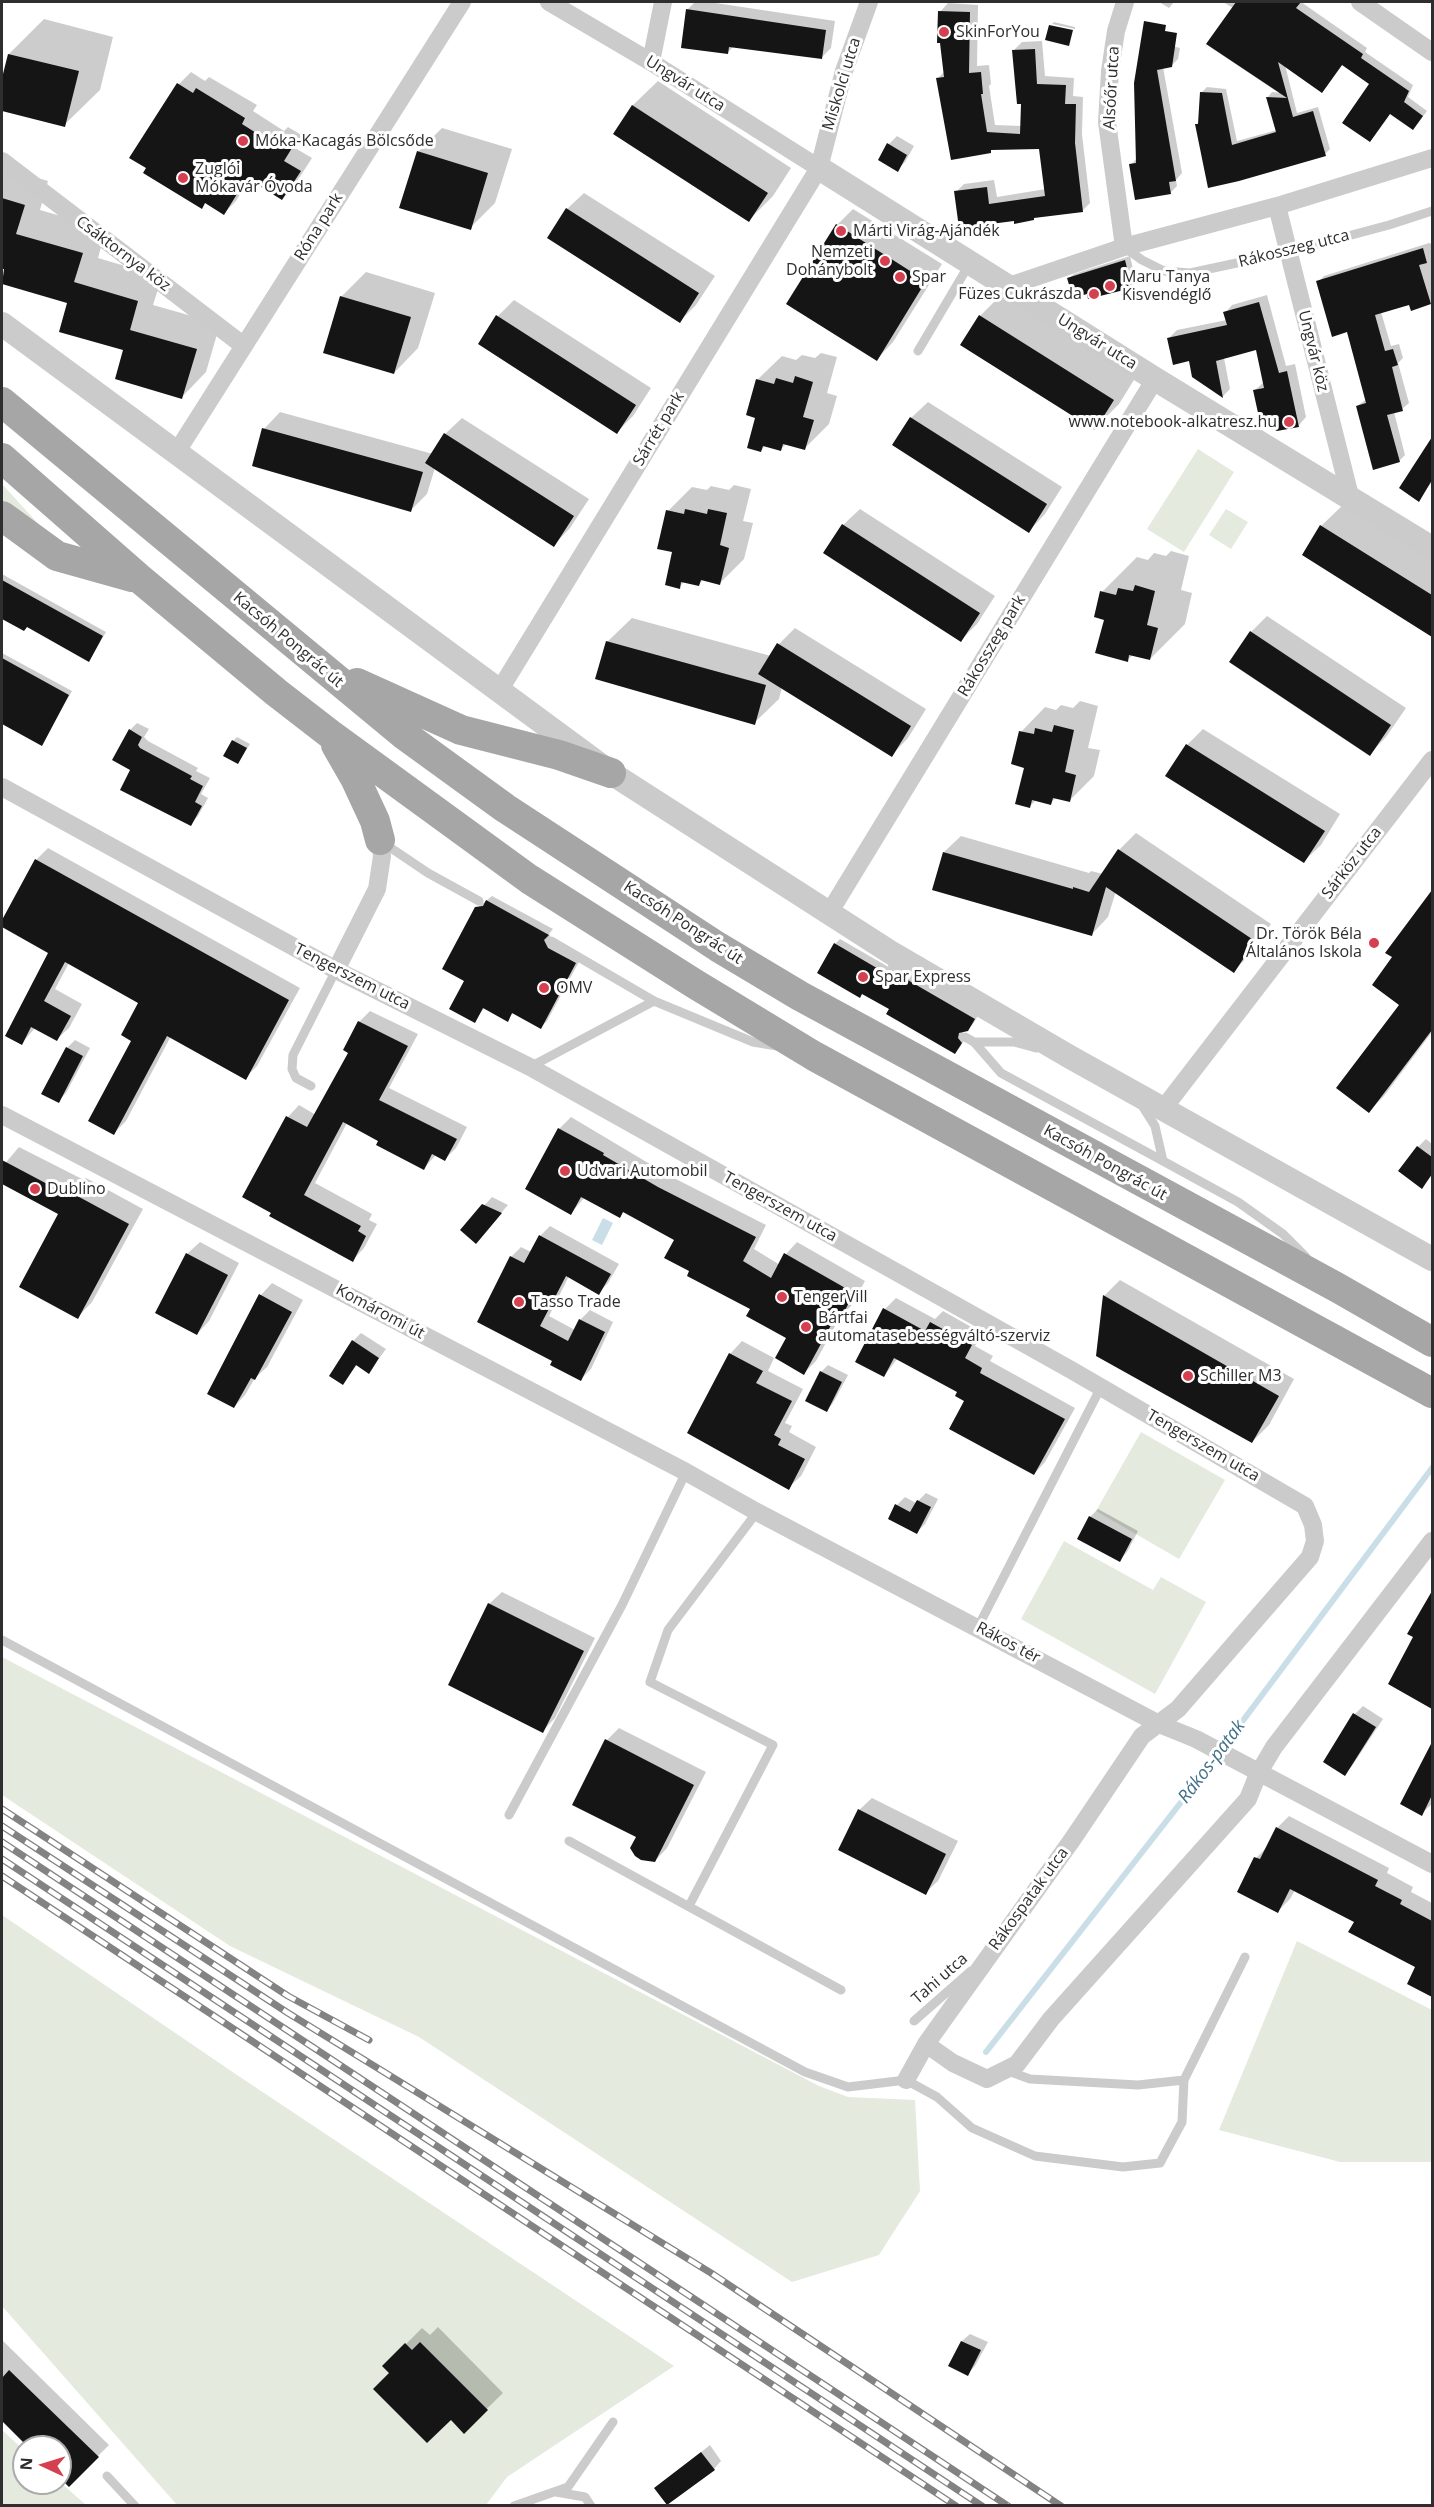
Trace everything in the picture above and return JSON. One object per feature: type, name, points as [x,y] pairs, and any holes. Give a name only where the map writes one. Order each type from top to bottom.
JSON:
[{"type":"main road","name":"Kacsóh Pongrác út","points":[[2,402],[403,734],[504,808],[728,953],[800,996],[1338,1288],[1432,1342]]},
{"type":"main road","points":[[2,458],[140,579],[330,734],[529,879],[814,1056],[1432,1393]]},
{"type":"main road","points":[[2,516],[57,556],[140,579]]},
{"type":"main road","points":[[317,664],[461,730],[559,754],[611,773]]},
{"type":"main road","points":[[330,734],[355,778],[375,821],[380,840]]},
{"type":"street","name":"Róna park","points":[[176,453],[462,2]]},
{"type":"street","name":"Ungvár utca","points":[[549,2],[651,62],[1155,379],[1432,548]]},
{"type":"street","points":[[651,62],[663,2]]},
{"type":"street","name":"Alsóőr utca","points":[[1124,247],[1107,122],[1110,70],[1116,31],[1125,2]]},
{"type":"street","points":[[1360,2],[1432,52]]},
{"type":"street","name":"Miskolci utca","points":[[819,168],[864,3]]},
{"type":"street","points":[[1009,286],[1124,247],[1277,206],[1432,158]]},
{"type":"street","name":"Csáktornya köz","points":[[2,161],[244,346]]},
{"type":"street","name":"Sárrét park","points":[[499,691],[819,168]]},
{"type":"street","name":"Ungvár köz","points":[[1277,206],[1350,496]]},
{"type":"street","points":[[2,324],[611,773],[890,952],[1131,1092],[1432,1259]]},
{"type":"street","name":"Rákosszeg park","points":[[829,913],[1155,379]]},
{"type":"street","name":"Sárköz utca","points":[[1163,1109],[1432,760]]},
{"type":"street","name":"Tengerszem utca","points":[[2,787],[336,970],[530,1067],[1101,1387],[1305,1506],[1313,1525],[1315,1541],[1311,1557],[1178,1709],[1159,1724]]},
{"type":"street","points":[[336,970],[377,889],[381,856],[380,840]]},
{"type":"street","name":"Komáromi út","points":[[2,1115],[686,1472],[757,1512]]},
{"type":"street","name":"Rákos tér","points":[[757,1512],[1159,1724],[1196,1739],[1258,1774],[1432,1864]]},
{"type":"street","points":[[926,2044],[953,2063],[987,2079],[1017,2064],[1051,2019],[1248,1799],[1258,1774],[1274,1747],[1425,1566],[1432,1541]]},
{"type":"street","name":"Rákospatak utca","points":[[906,2080],[926,2044],[1072,1840],[1142,1736],[1159,1724]]},
{"type":"lane","name":"Rákosszeg utca","points":[[1124,247],[1142,260],[1164,271],[1190,273],[1288,252],[1432,211]]},
{"type":"lane","points":[[918,351],[970,262]]},
{"type":"lane","points":[[380,840],[428,873],[479,900]]},
{"type":"lane","points":[[551,941],[654,1000],[753,1042],[785,1047],[814,1056]]},
{"type":"lane","points":[[890,952],[895,978]]},
{"type":"lane","points":[[311,1086],[296,1078],[292,1069],[293,1054],[336,970]]},
{"type":"lane","points":[[530,1067],[654,1000]]},
{"type":"lane","points":[[965,1037],[974,1042],[1001,1073],[1238,1202],[1283,1234],[1338,1288]]},
{"type":"lane","points":[[974,1042],[1014,1042],[1070,1057]]},
{"type":"lane","points":[[1131,1092],[1155,1126],[1163,1161]]},
{"type":"lane","points":[[978,1627],[1101,1387]]},
{"type":"lane","points":[[509,1815],[622,1605],[686,1472]]},
{"type":"lane","points":[[689,1906],[773,1745],[650,1682],[668,1630],[757,1512]]},
{"type":"lane","points":[[2,1640],[804,2072],[848,2087],[906,2080],[937,2097],[972,2128],[1035,2156],[1123,2168],[1160,2163],[1182,2122],[1184,2080],[1245,1957]]},
{"type":"lane","points":[[569,1841],[841,1990]]},
{"type":"lane","name":"Tahi utca","points":[[915,2021],[949,1988],[985,1959]]},
{"type":"lane","points":[[1005,2070],[1030,2079],[1126,2084],[1184,2080]]},
{"type":"lane","points":[[514,2505],[568,2487],[613,2422]]},
{"type":"lane","points":[[107,2476],[135,2505]]},
{"type":"lane","points":[[556,2492],[585,2497],[591,2505]]},
{"type":"shaded area","points":[[1198,449],[1234,472],[1184,552],[1147,529]]},
{"type":"shaded area","points":[[2,484],[52,539],[2,504]]},
{"type":"shaded area","points":[[1226,509],[1248,522],[1231,549],[1209,535]]},
{"type":"shaded area","points":[[1141,1432],[1225,1480],[1179,1559],[1096,1511]]},
{"type":"shaded area","points":[[1064,1541],[1153,1590],[1161,1577],[1206,1602],[1155,1694],[1021,1619]]},
{"type":"shaded area","points":[[2,1657],[819,2086],[848,2097],[915,2100],[920,2191],[879,2255],[792,2282],[419,2037],[230,1946],[2,1795]]},
{"type":"shaded area","points":[[2,1915],[237,2075],[674,2366],[507,2477],[486,2505],[177,2505],[2,2306]]},
{"type":"shaded area","points":[[1297,1941],[1432,2010],[1432,2162],[1340,2162],[1219,2130]]},
{"type":"shaded area","points":[[2,2430],[12,2439],[12,2495],[72,2495],[72,2493],[86,2505],[2,2505]]},
{"type":"water","points":[[603,1218],[613,1223],[602,1245],[592,1240]]},
{"type":"building","points":[[1236,2],[1301,2],[1296,8],[1363,54],[1361,58],[1409,91],[1404,102],[1423,116],[1413,130],[1390,114],[1370,142],[1342,123],[1369,84],[1342,65],[1322,93],[1278,62],[1293,117],[1313,111],[1326,156],[1208,188],[1195,124],[1198,124],[1200,92],[1222,93],[1232,145],[1276,132],[1266,97],[1287,98],[1206,44]]},
{"type":"building","points":[[686,9],[826,30],[822,59],[729,47],[728,54],[681,48]]},
{"type":"building","points":[[938,11],[970,12],[969,73],[981,72],[983,94],[981,94],[987,132],[1020,134],[1021,104],[1017,104],[1012,50],[1035,49],[1037,84],[1066,85],[1065,104],[1076,104],[1075,143],[1083,212],[1034,218],[1034,220],[1014,224],[1014,221],[959,228],[954,191],[987,187],[989,204],[1045,196],[1039,149],[991,150],[991,153],[951,160],[936,78],[944,77],[940,43],[937,43]]},
{"type":"building","points":[[1144,21],[1166,25],[1165,31],[1177,33],[1172,67],[1157,70],[1176,181],[1169,182],[1171,194],[1135,200],[1129,164],[1136,163],[1134,83]]},
{"type":"building","points":[[1049,25],[1073,30],[1069,46],[1045,40]]},
{"type":"building","points":[[8,54],[79,71],[65,127],[2,111],[2,78]]},
{"type":"building","points":[[177,83],[193,93],[196,88],[245,118],[242,124],[272,143],[275,138],[292,148],[284,161],[301,171],[282,200],[247,178],[224,215],[205,203],[202,209],[143,173],[146,168],[129,158]]},
{"type":"building","points":[[632,105],[768,193],[749,222],[613,134]]},
{"type":"building","points":[[887,143],[907,155],[898,172],[878,160]]},
{"type":"building","points":[[417,151],[488,173],[471,230],[399,208]]},
{"type":"building","points":[[2,198],[25,205],[16,234],[83,253],[74,282],[138,301],[130,330],[197,349],[182,399],[115,379],[123,350],[59,332],[67,303],[2,284],[4,269],[2,269]]},
{"type":"building","points":[[566,208],[699,293],[680,323],[547,238]]},
{"type":"building","points":[[836,224],[926,281],[877,361],[786,304]]},
{"type":"building","points":[[1423,248],[1427,263],[1419,265],[1431,304],[1411,311],[1409,305],[1375,315],[1385,351],[1393,349],[1398,365],[1392,367],[1403,411],[1387,415],[1400,462],[1373,470],[1356,406],[1366,403],[1347,332],[1332,337],[1316,281]]},
{"type":"building","points":[[1125,260],[1132,288],[1088,299],[1087,294],[1073,298],[1067,278]]},
{"type":"building","points":[[340,296],[411,317],[394,374],[323,353]]},
{"type":"building","points":[[1259,302],[1279,373],[1287,371],[1299,427],[1277,431],[1260,422],[1253,390],[1264,388],[1256,350],[1216,361],[1223,398],[1192,377],[1189,361],[1173,365],[1167,338],[1227,325],[1223,312]]},
{"type":"building","points":[[496,315],[636,405],[617,434],[478,344]]},
{"type":"building","points":[[979,315],[1114,400],[1095,430],[960,345]]},
{"type":"building","points":[[795,376],[813,382],[803,417],[814,420],[805,450],[783,444],[781,451],[763,446],[761,452],[747,448],[755,418],[746,415],[756,379],[774,384],[776,378],[793,383]]},
{"type":"building","points":[[910,417],[1047,504],[1029,533],[892,445]]},
{"type":"building","points":[[262,428],[423,472],[411,512],[252,466]]},
{"type":"building","points":[[444,433],[574,516],[554,547],[425,463]]},
{"type":"building","points":[[1432,437],[1432,480],[1419,502],[1399,488]]},
{"type":"building","points":[[685,509],[707,514],[708,509],[727,513],[720,545],[729,548],[720,585],[701,580],[699,586],[681,582],[680,589],[665,585],[672,552],[657,549],[666,510],[684,514]]},
{"type":"building","points":[[842,524],[980,613],[961,642],[823,553]]},
{"type":"building","points":[[1320,525],[1432,595],[1432,637],[1302,555]]},
{"type":"building","points":[[2,580],[103,636],[89,662],[27,627],[24,631],[2,619]]},
{"type":"building","points":[[1135,585],[1155,591],[1147,625],[1158,628],[1150,660],[1129,655],[1128,662],[1095,653],[1104,620],[1094,617],[1100,591],[1116,595],[1118,588],[1133,591]]},
{"type":"building","points":[[1250,631],[1391,725],[1370,756],[1229,662]]},
{"type":"building","points":[[606,641],[766,685],[755,725],[595,679]]},
{"type":"building","points":[[777,643],[911,726],[892,757],[758,674]]},
{"type":"building","points":[[2,658],[69,695],[42,746],[2,724]]},
{"type":"building","points":[[1054,725],[1074,730],[1065,772],[1076,775],[1070,802],[1053,798],[1051,805],[1032,800],[1030,808],[1015,804],[1024,768],[1011,764],[1019,731],[1034,734],[1035,728],[1052,732]]},
{"type":"building","points":[[129,729],[142,737],[138,745],[140,748],[192,776],[190,779],[203,786],[195,802],[202,806],[191,826],[120,790],[130,770],[112,760]]},
{"type":"building","points":[[232,740],[247,748],[238,764],[223,756]]},
{"type":"building","points":[[1186,744],[1325,831],[1304,863],[1165,776]]},
{"type":"building","points":[[1118,849],[1255,941],[1234,973],[1106,887],[1092,936],[932,890],[943,852],[1089,892]]},
{"type":"building","points":[[35,859],[289,1000],[246,1080],[167,1036],[114,1135],[88,1121],[131,1041],[121,1035],[138,1003],[65,962],[44,1001],[71,1016],[57,1041],[31,1027],[22,1045],[5,1036],[48,953],[2,927],[2,920]]},
{"type":"building","points":[[1432,890],[1432,1030],[1369,1113],[1336,1088],[1399,1005],[1372,985],[1392,957],[1385,953]]},
{"type":"building","points":[[486,900],[549,935],[544,940],[548,948],[576,963],[541,1029],[512,1013],[508,1022],[483,1008],[475,1023],[449,1009],[464,981],[442,969],[475,907],[483,906]]},
{"type":"building","points":[[834,943],[887,974],[892,984],[901,982],[904,984],[906,979],[975,1019],[968,1031],[959,1033],[958,1038],[962,1043],[955,1054],[886,1014],[889,1009],[862,994],[860,998],[817,973]]},
{"type":"building","points":[[358,1021],[408,1046],[379,1100],[457,1139],[445,1161],[432,1154],[424,1170],[376,1145],[378,1141],[343,1122],[304,1195],[361,1226],[358,1231],[366,1236],[353,1262],[269,1216],[271,1213],[242,1197],[286,1116],[307,1127],[348,1053],[343,1050]]},
{"type":"building","points":[[66,1047],[83,1056],[59,1103],[41,1094]]},
{"type":"building","points":[[558,1128],[604,1153],[603,1155],[658,1187],[756,1237],[743,1261],[771,1278],[784,1253],[854,1293],[841,1318],[836,1316],[804,1375],[775,1358],[786,1338],[746,1316],[750,1309],[687,1276],[689,1271],[664,1258],[674,1240],[623,1212],[620,1218],[581,1197],[571,1215],[525,1189]]},
{"type":"building","points":[[1417,1146],[1432,1157],[1432,1174],[1422,1189],[1398,1171]]},
{"type":"building","points":[[2,1160],[68,1195],[70,1192],[129,1224],[78,1319],[19,1287],[58,1214],[2,1184]]},
{"type":"building","points":[[482,1204],[502,1213],[476,1244],[460,1230]]},
{"type":"building","points":[[539,1235],[611,1274],[599,1295],[566,1276],[540,1326],[568,1341],[579,1319],[605,1332],[581,1381],[550,1365],[552,1361],[477,1322],[510,1256],[524,1263]]},
{"type":"building","points":[[186,1253],[228,1275],[197,1335],[155,1313]]},
{"type":"building","points":[[259,1294],[292,1312],[255,1380],[251,1378],[234,1408],[207,1394]]},
{"type":"building","name":"Schiller M3","points":[[1103,1295],[1279,1396],[1252,1443],[1096,1356]]},
{"type":"building","points":[[883,1308],[925,1331],[930,1322],[972,1345],[965,1358],[982,1368],[980,1373],[1065,1419],[1034,1475],[949,1429],[964,1401],[955,1396],[957,1392],[894,1358],[884,1377],[855,1362]]},
{"type":"building","points":[[352,1340],[379,1358],[369,1374],[356,1365],[343,1385],[329,1376]]},
{"type":"building","points":[[729,1353],[763,1371],[756,1383],[792,1401],[774,1435],[781,1439],[778,1445],[805,1459],[789,1490],[687,1433]]},
{"type":"building","points":[[820,1371],[842,1382],[827,1412],[805,1401]]},
{"type":"building","points":[[917,1500],[931,1507],[917,1534],[888,1519],[895,1504],[910,1512]]},
{"type":"building","points":[[1089,1516],[1132,1539],[1120,1562],[1077,1539]]},
{"type":"building","points":[[1432,1591],[1432,1709],[1388,1684],[1413,1637],[1407,1634]]},
{"type":"building","points":[[488,1603],[584,1651],[543,1733],[448,1685]]},
{"type":"building","points":[[1353,1713],[1376,1727],[1345,1776],[1323,1762]]},
{"type":"building","points":[[605,1739],[694,1785],[655,1862],[641,1860],[635,1856],[630,1848],[636,1837],[572,1805]]},
{"type":"building","points":[[1432,1742],[1432,1795],[1422,1816],[1400,1804]]},
{"type":"building","points":[[858,1809],[946,1854],[926,1895],[838,1850]]},
{"type":"building","points":[[1276,1827],[1378,1880],[1375,1886],[1402,1900],[1400,1904],[1432,1921],[1432,1997],[1407,1984],[1415,1967],[1348,1932],[1354,1922],[1290,1889],[1278,1913],[1237,1892],[1254,1857],[1260,1859]]},
{"type":"building","points":[[961,2341],[981,2350],[968,2376],[948,2366]]},
{"type":"building","points":[[420,2342],[488,2410],[464,2434],[451,2420],[427,2443],[373,2389],[389,2373],[382,2366],[405,2343],[412,2350]]},
{"type":"building","points":[[9,2370],[99,2457],[72,2484],[72,2435],[16,2435],[2,2421],[2,2378]]},
{"type":"building","points":[[701,2452],[715,2470],[667,2505],[654,2488]]},
{"type":"waterway","name":"Rákos-patak","points":[[986,2052],[1200,1778],[1432,1468]]},
{"type":"railway","points":[[2,1809],[288,1996],[369,2040]]},
{"type":"railway","points":[[2,1826],[288,2013],[711,2273],[1061,2506]]},
{"type":"railway","points":[[2,1842],[1008,2506]]},
{"type":"railway","points":[[2,1859],[982,2506]]},
{"type":"railway","points":[[2,1876],[956,2506]]},
{"type":"place","name":"SkinForYou","points":[[944,32]]},
{"type":"place","name":"Móka-Kacagás Bölcsőde","points":[[243,141]]},
{"type":"place","name":"Zuglói Mókavár Óvoda","points":[[183,178]]},
{"type":"place","name":"Márti Virág-Ajándék","points":[[841,231]]},
{"type":"place","name":"Nemzeti Dohánybolt","points":[[885,261]]},
{"type":"place","name":"Spar","points":[[900,277]]},
{"type":"place","name":"Maru Tanya Kisvendéglő","points":[[1110,286]]},
{"type":"place","name":"Füzes Cukrászda","points":[[1094,294]]},
{"type":"place","name":"www.notebook-alkatresz.hu","points":[[1289,422]]},
{"type":"place","name":"Dr. Török Béla Általános Iskola","points":[[1374,943]]},
{"type":"place","name":"Spar Express","points":[[863,977]]},
{"type":"place","name":"OMV","points":[[544,988]]},
{"type":"place","name":"Udvari Automobil","points":[[565,1171]]},
{"type":"place","name":"Dublino","points":[[35,1189]]},
{"type":"place","name":"TengerVill","points":[[782,1297]]},
{"type":"place","name":"Tasso Trade","points":[[519,1302]]},
{"type":"place","name":"Bártfai automatasebességváltó-szerviz","points":[[806,1327]]},
{"type":"place","name":"Schiller M3","points":[[1188,1376]]}]
